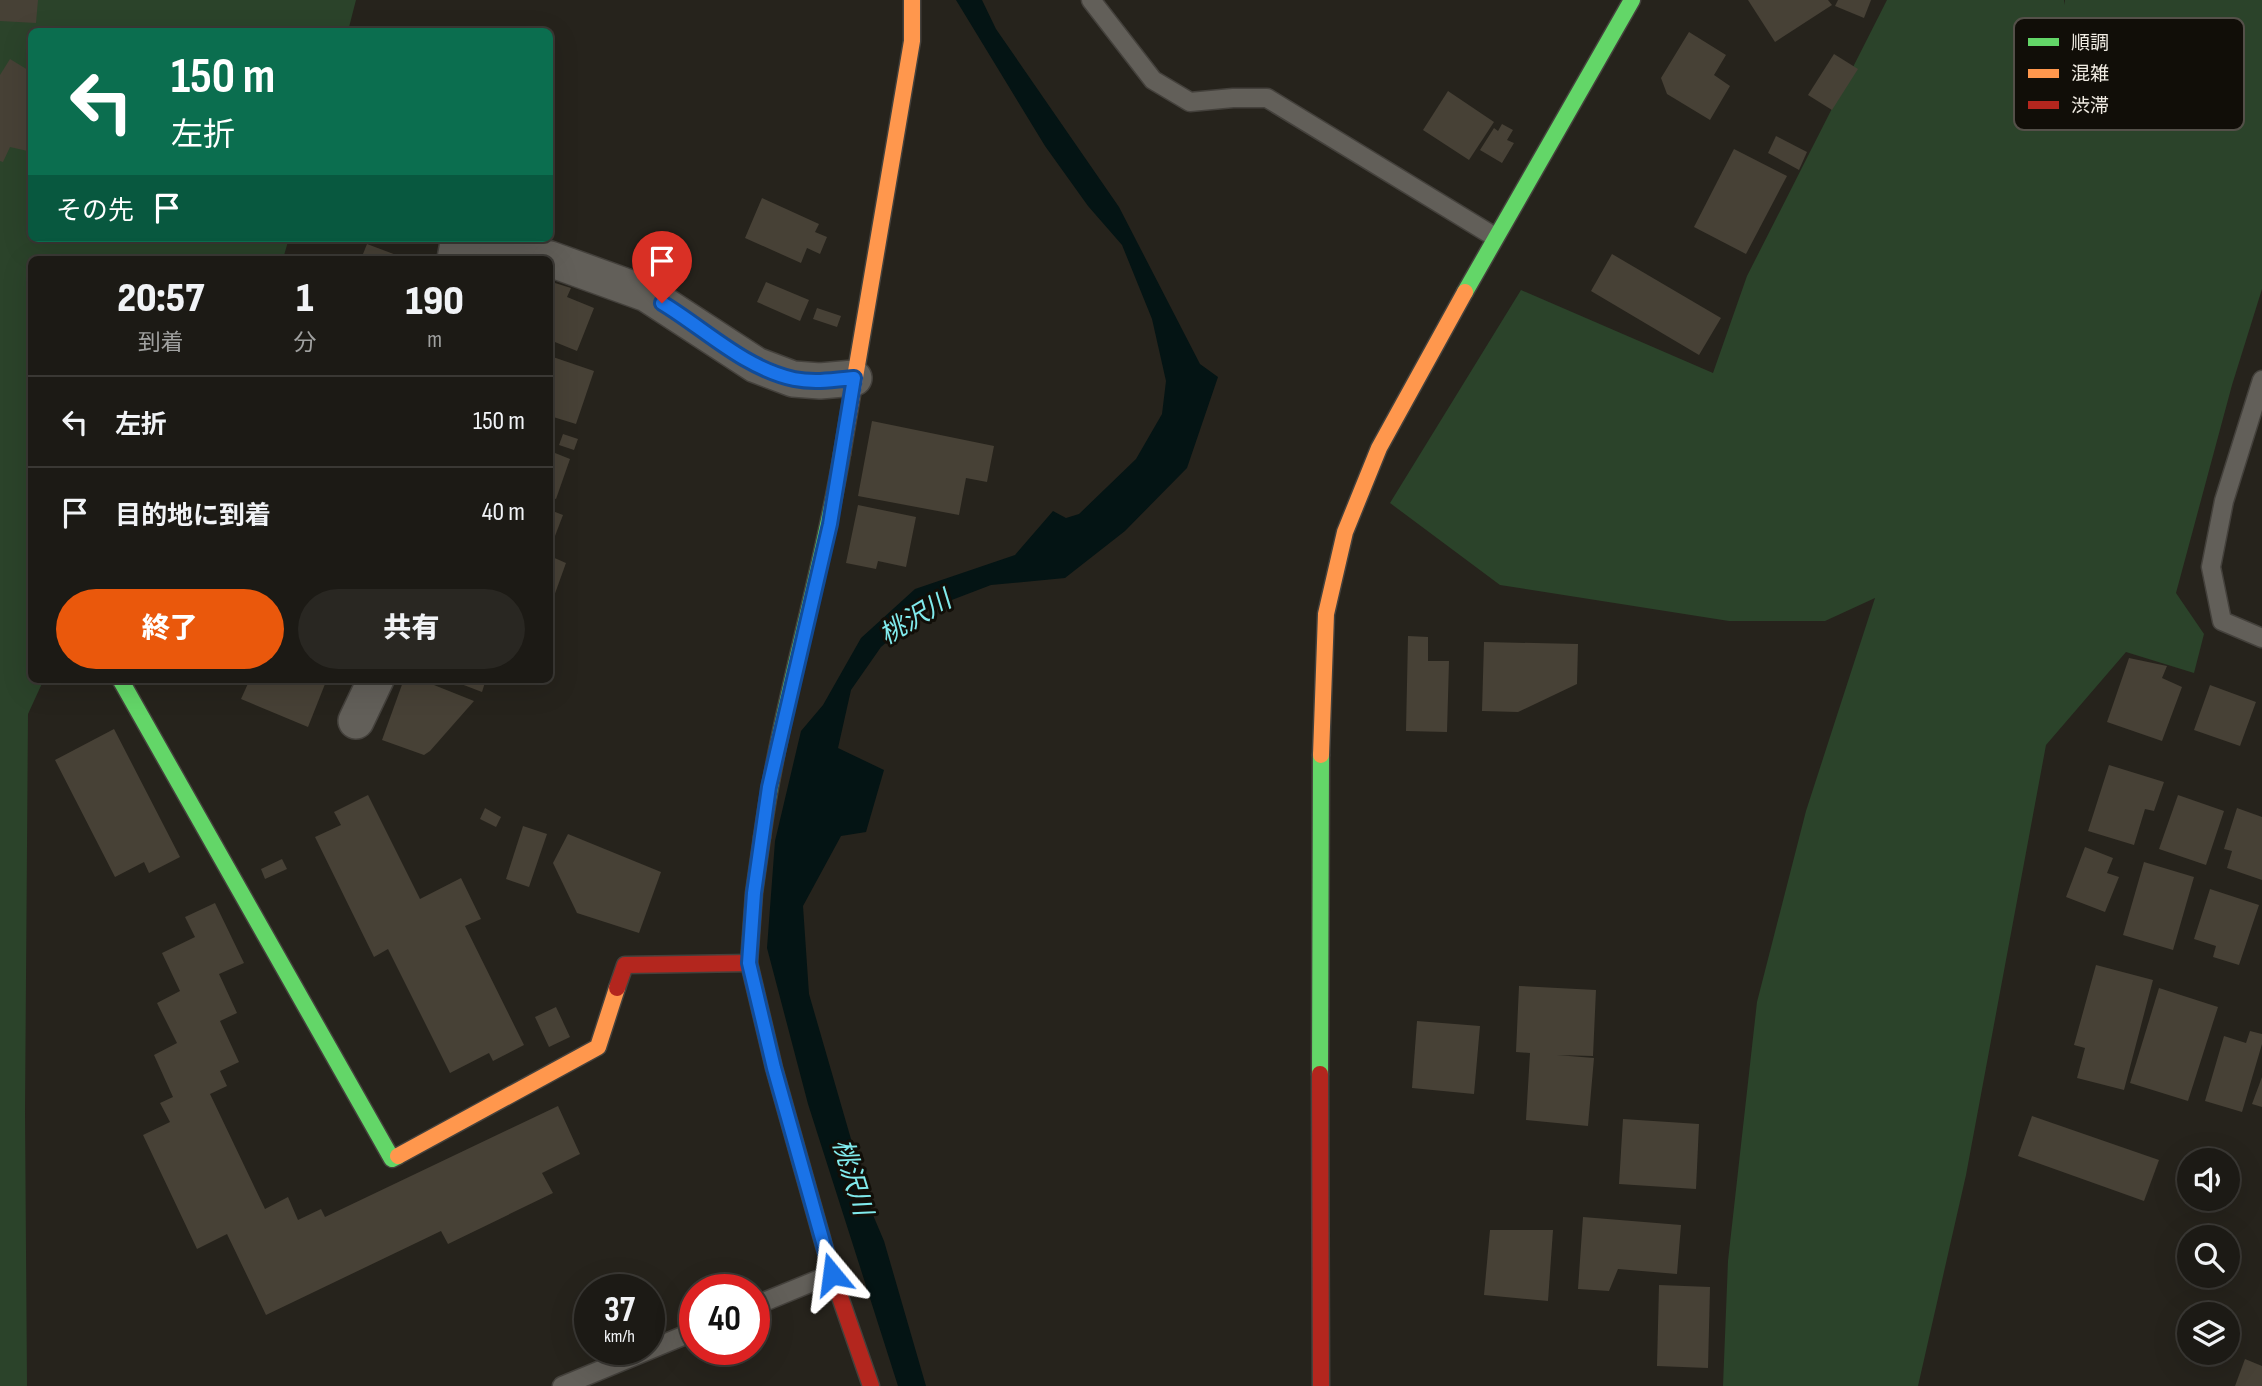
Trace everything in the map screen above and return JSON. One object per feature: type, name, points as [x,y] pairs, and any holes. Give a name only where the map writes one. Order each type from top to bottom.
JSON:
[{"type":"street","points":[[871,1386],[832,1274],[774,1068],[749,963],[754,893],[769,787],[830,524],[912,41],[912,0]]},
{"type":"street","points":[[1321,1386],[1320,793],[1326,614],[1345,532],[1379,448],[1494,237],[1632,0]]},
{"type":"street","points":[[492,242],[539,256]]},
{"type":"street","points":[[553,260],[647,294],[756,365],[793,379],[820,381],[854,378]]},
{"type":"street","points":[[122,683],[392,1159],[598,1047],[625,965],[749,963]]},
{"type":"street","points":[[356,720],[374,683]]},
{"type":"lane","points":[[1091,0],[1153,80],[1190,102],[1266,98],[1494,237]]},
{"type":"lane","points":[[2262,380],[2258,410],[2224,501],[2211,567],[2222,621],[2262,638]]},
{"type":"lane","points":[[770,1299],[832,1274]]},
{"type":"lane","points":[[562,1386],[679,1338]]},
{"type":"green space","points":[[0,0],[356,0],[349,28],[28,28],[28,242],[288,242],[284,256],[28,256],[28,683],[42,683],[28,714],[25,1112],[27,1386],[0,1386]]},
{"type":"green space","points":[[1887,0],[2064,0],[2065,5],[2065,0],[2262,0],[2262,289],[2232,385],[2176,593],[2204,634],[2194,673],[2126,652],[2046,745],[1966,1175],[1918,1386],[1723,1386],[1728,1261],[1757,1002],[1806,811],[1875,598],[1825,621],[1729,621],[1500,585],[1390,503],[1521,290],[1713,373],[1747,276]]},
{"type":"water","name":"桃沢川","points":[[956,0],[982,0],[996,29],[1119,207],[1200,364],[1218,377],[1187,468],[1125,531],[1065,578],[991,585],[923,611],[881,647],[851,690],[838,748],[884,770],[866,832],[841,836],[803,906],[809,994],[926,1386],[898,1386],[808,1104],[767,948],[775,841],[801,731],[823,705],[861,638],[915,589],[1015,555],[1053,511],[1066,518],[1079,514],[1136,459],[1162,414],[1166,381],[1152,319],[1122,245],[1088,206],[1045,146]]},
{"type":"building","points":[[0,0],[38,0],[36,23],[0,21]]},
{"type":"building","points":[[1748,0],[1828,0],[1832,5],[1775,42]]},
{"type":"building","points":[[1838,0],[1871,0],[1864,18],[1835,6]]},
{"type":"building","points":[[1689,32],[1726,55],[1714,75],[1730,86],[1710,120],[1667,94],[1661,78]]},
{"type":"building","points":[[1834,54],[1858,69],[1832,110],[1808,95]]},
{"type":"building","points":[[10,59],[28,70],[28,151],[10,147],[3,162],[0,161],[0,75]]},
{"type":"building","points":[[1448,91],[1494,122],[1469,160],[1423,130]]},
{"type":"building","points":[[1502,124],[1513,130],[1507,140],[1514,143],[1502,163],[1480,150],[1494,128],[1498,131]]},
{"type":"building","points":[[1776,136],[1807,152],[1799,170],[1768,153]]},
{"type":"building","points":[[1734,149],[1787,176],[1746,254],[1694,227]]},
{"type":"building","points":[[762,198],[819,224],[815,232],[827,237],[820,254],[807,248],[801,263],[745,238]]},
{"type":"building","points":[[367,244],[399,256],[362,256]]},
{"type":"building","points":[[1612,254],[1721,318],[1699,355],[1591,291]]},
{"type":"building","points":[[766,282],[809,300],[800,321],[757,302]]},
{"type":"building","points":[[555,283],[571,288],[567,297],[594,308],[577,351],[553,341]]},
{"type":"building","points":[[817,308],[841,316],[837,327],[813,319]]},
{"type":"building","points":[[553,357],[594,371],[576,424],[553,417]]},
{"type":"building","points":[[872,421],[994,446],[987,482],[966,478],[959,515],[858,496]]},
{"type":"building","points":[[563,434],[578,439],[574,450],[559,445]]},
{"type":"building","points":[[553,452],[570,459],[556,499],[553,498]]},
{"type":"building","points":[[858,505],[916,517],[906,567],[878,561],[876,569],[846,563]]},
{"type":"building","points":[[553,511],[563,515],[553,541]]},
{"type":"building","points":[[553,557],[566,563],[553,599]]},
{"type":"building","points":[[1408,636],[1428,637],[1428,661],[1449,661],[1447,732],[1406,731]]},
{"type":"building","points":[[1484,642],[1578,644],[1577,684],[1518,712],[1482,711]]},
{"type":"building","points":[[2129,658],[2167,666],[2162,678],[2182,687],[2162,741],[2107,722]]},
{"type":"building","points":[[248,683],[325,683],[308,727],[241,699]]},
{"type":"building","points":[[403,683],[429,683],[474,701],[424,755],[382,740]]},
{"type":"building","points":[[458,683],[485,683],[482,692]]},
{"type":"building","points":[[2210,685],[2256,702],[2240,746],[2194,730]]},
{"type":"building","points":[[114,729],[180,857],[149,873],[144,862],[115,877],[55,760]]},
{"type":"building","points":[[2109,765],[2164,782],[2154,811],[2145,809],[2134,845],[2088,831]]},
{"type":"building","points":[[368,795],[420,899],[461,878],[481,919],[465,926],[524,1045],[493,1061],[489,1053],[450,1073],[388,949],[374,957],[315,837],[341,825],[334,812]]},
{"type":"building","points":[[2178,795],[2224,811],[2206,865],[2159,849]]},
{"type":"building","points":[[485,808],[501,817],[496,827],[480,819]]},
{"type":"building","points":[[2237,808],[2262,817],[2262,880],[2227,868],[2232,851],[2224,849]]},
{"type":"building","points":[[523,826],[547,834],[529,887],[506,879]]},
{"type":"building","points":[[568,834],[661,872],[639,933],[577,913],[553,863]]},
{"type":"building","points":[[2085,847],[2113,858],[2107,873],[2119,877],[2105,912],[2066,897]]},
{"type":"building","points":[[282,859],[287,869],[265,879],[261,869]]},
{"type":"building","points":[[2144,862],[2194,877],[2173,950],[2123,935]]},
{"type":"building","points":[[2210,889],[2259,905],[2239,965],[2213,957],[2216,946],[2194,939]]},
{"type":"building","points":[[215,903],[244,963],[219,974],[237,1013],[220,1021],[239,1062],[220,1071],[227,1086],[210,1094],[265,1209],[288,1197],[298,1220],[321,1209],[325,1217],[558,1106],[580,1154],[542,1173],[553,1193],[448,1244],[441,1231],[266,1315],[227,1234],[197,1249],[143,1135],[170,1122],[160,1103],[173,1097],[154,1055],[177,1043],[157,1003],[180,991],[162,953],[195,937],[185,917]]},
{"type":"building","points":[[2096,965],[2153,980],[2124,1090],[2077,1078],[2085,1048],[2074,1045]]},
{"type":"building","points":[[1519,986],[1596,990],[1593,1056],[1557,1055],[1594,1058],[1588,1126],[1526,1120],[1530,1053],[1516,1052]]},
{"type":"building","points":[[2159,988],[2218,1007],[2188,1101],[2130,1083]]},
{"type":"building","points":[[556,1007],[570,1037],[549,1047],[535,1017]]},
{"type":"building","points":[[1417,1021],[1480,1026],[1474,1094],[1412,1088]]},
{"type":"building","points":[[2250,1031],[2262,1034],[2262,1044],[2242,1112],[2205,1101],[2224,1036],[2246,1043]]},
{"type":"building","points":[[2262,1077],[2262,1107],[2252,1104]]},
{"type":"building","points":[[2032,1116],[2159,1160],[2144,1201],[2018,1156]]},
{"type":"building","points":[[1623,1119],[1699,1124],[1696,1189],[1619,1184]]},
{"type":"building","points":[[1583,1217],[1681,1225],[1677,1274],[1618,1269],[1609,1291],[1578,1289]]},
{"type":"building","points":[[1490,1230],[1553,1230],[1548,1301],[1484,1295]]},
{"type":"building","points":[[1659,1285],[1710,1287],[1708,1368],[1657,1366]]},
{"type":"building","points":[[2245,1359],[2262,1366],[2262,1386],[2235,1386]]},
{"type":"traffic: fast","points":[[1465,292],[1632,0]]},
{"type":"traffic: fast","points":[[762,837],[779,741],[842,454]]},
{"type":"traffic: fast","points":[[122,683],[392,1159],[398,1156]]},
{"type":"traffic: fast","points":[[1320,1074],[1321,755]]},
{"type":"traffic: slow","points":[[842,454],[912,41],[912,0]]},
{"type":"traffic: slow","points":[[1321,755],[1326,614],[1345,532],[1379,448],[1465,292]]},
{"type":"traffic: slow","points":[[398,1156],[598,1047],[617,988]]},
{"type":"traffic: jam","points":[[762,837],[754,893],[749,963],[774,1068],[832,1274],[871,1386]]},
{"type":"traffic: jam","points":[[617,988],[625,965],[749,963]]},
{"type":"traffic: jam","points":[[1320,1074],[1321,1386]]},
{"type":"route","points":[[662,303],[756,365],[793,379],[820,381],[854,378],[830,524],[769,787],[754,893],[749,963],[774,1068],[832,1274]]}]
